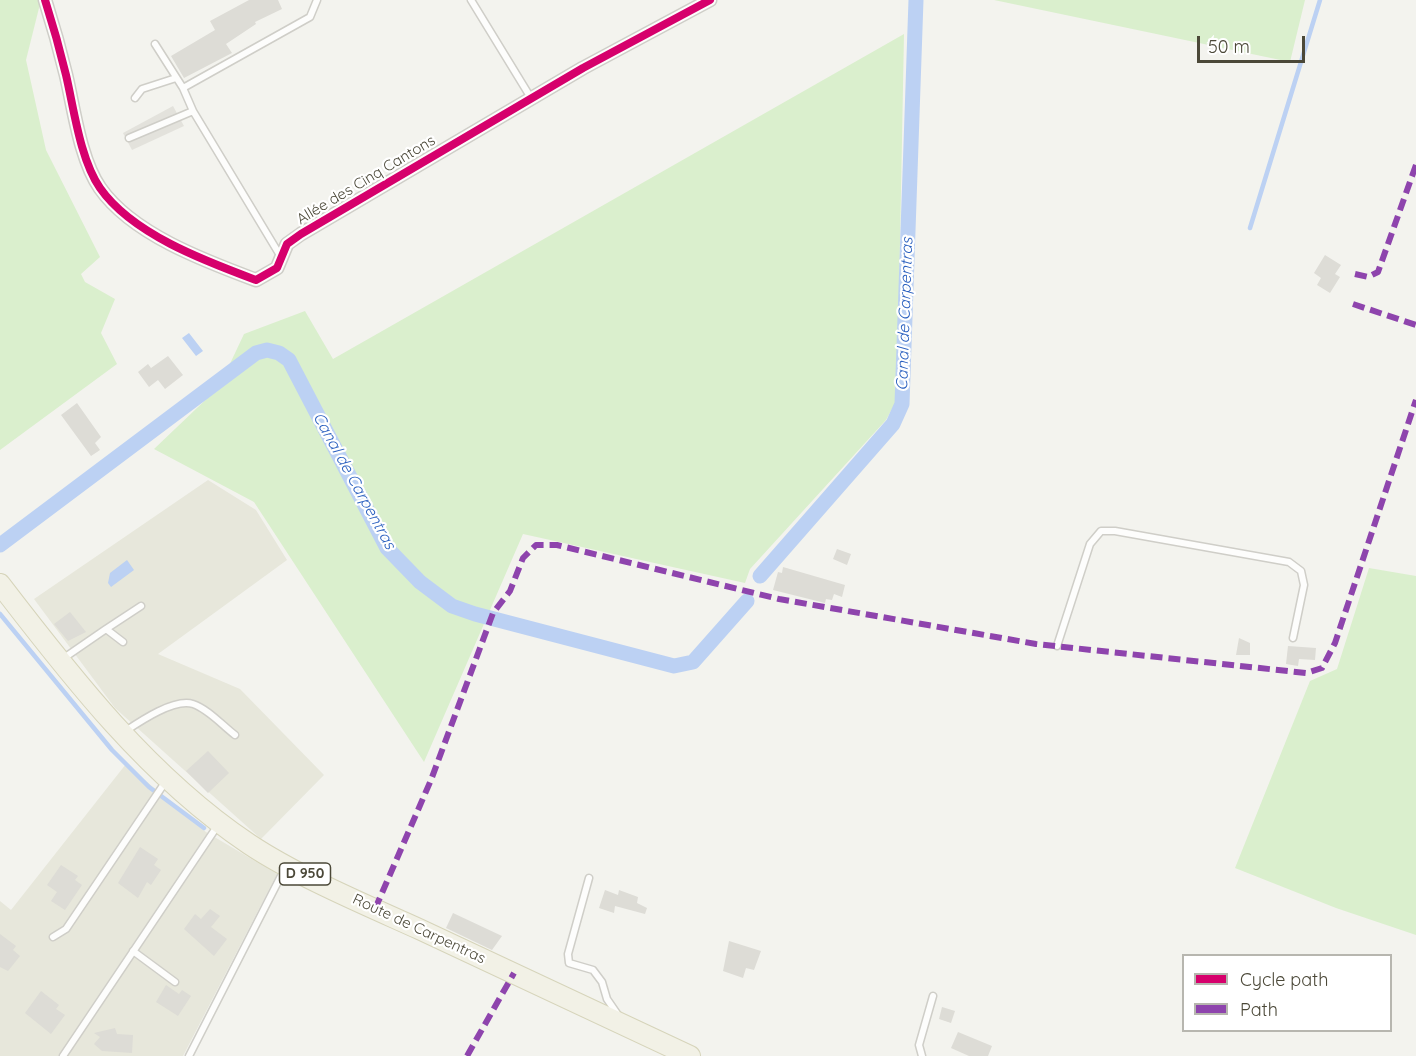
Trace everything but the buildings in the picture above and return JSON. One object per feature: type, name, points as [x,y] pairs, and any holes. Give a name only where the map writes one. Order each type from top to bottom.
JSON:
[{"type":"main road","name":"Route de Carpentras","points":[[0,584],[123,733],[167,778],[250,845],[287,865],[690,1056]]},
{"type":"street","name":"Allée des Cinq Cantons","points":[[45,0],[76,123],[100,188],[132,221],[142,227],[238,274],[256,280],[265,277],[277,268],[287,244],[301,234],[531,98],[710,0]]},
{"type":"lane","points":[[183,88],[310,17],[317,0]]},
{"type":"lane","points":[[471,0],[531,98]]},
{"type":"lane","points":[[155,44],[281,257]]},
{"type":"lane","points":[[135,98],[142,89],[176,78]]},
{"type":"lane","points":[[129,138],[193,111]]},
{"type":"lane","points":[[1057,646],[1090,544],[1101,531],[1115,531],[1289,562],[1300,571],[1304,585],[1293,638]]},
{"type":"lane","points":[[61,660],[141,606]]},
{"type":"lane","points":[[106,629],[123,642]]},
{"type":"lane","points":[[123,733],[159,711],[178,704],[191,703],[235,735]]},
{"type":"lane","points":[[53,937],[66,929],[167,778]]},
{"type":"lane","points":[[63,1056],[220,822]]},
{"type":"lane","points":[[189,1056],[287,865]]},
{"type":"lane","points":[[589,878],[568,954],[569,963],[593,970],[602,982],[607,999],[625,1026]]},
{"type":"lane","points":[[133,951],[175,982]]},
{"type":"lane","points":[[922,1056],[919,1045],[933,996]]},
{"type":"shaded area","points":[[173,106],[184,126],[132,150],[123,133]]},
{"type":"shaded area","points":[[208,480],[256,510],[287,560],[158,654],[240,689],[324,775],[261,839],[115,708],[34,599]]},
{"type":"shaded area","points":[[126,764],[206,832],[277,874],[183,1056],[0,1056],[0,901],[11,910]]},
{"type":"green space","points":[[0,0],[38,0],[40,4],[26,60],[46,150],[100,257],[81,274],[85,282],[115,299],[101,333],[117,364],[0,450]]},
{"type":"green space","points":[[994,0],[1305,0],[1290,62]]},
{"type":"green space","points":[[904,34],[897,400],[886,420],[750,569],[745,583],[523,534],[424,762],[254,502],[154,449],[219,387],[244,334],[305,311],[333,359]]},
{"type":"green space","points":[[1369,568],[1416,576],[1416,935],[1336,908],[1235,868],[1310,681],[1337,669]]},
{"type":"water","points":[[189,333],[203,351],[196,356],[182,338]]},
{"type":"water","points":[[127,560],[134,570],[111,587],[108,583],[110,573]]},
{"type":"waterway","name":"Canal de Carpentras","points":[[760,576],[893,424],[902,404],[916,0]]},
{"type":"waterway","points":[[1250,228],[1320,0]]},
{"type":"waterway","name":"Canal de Carpentras","points":[[0,545],[256,353],[267,350],[279,353],[289,360],[387,548],[420,582],[452,606],[674,666],[693,662],[747,601]]},
{"type":"waterway","points":[[0,614],[112,750],[149,787],[204,828]]},
{"type":"marked path","points":[[1355,274],[1368,277],[1378,272],[1416,165]]},
{"type":"marked path","points":[[1353,304],[1416,325]]},
{"type":"marked path","points":[[375,909],[431,780],[493,613],[510,591],[523,558],[536,545],[557,545],[779,599],[1036,644],[1306,673],[1322,668],[1335,643],[1416,400]]},
{"type":"marked path","points":[[467,1056],[514,973]]},
{"type":"cycle path","points":[[45,0],[64,66],[87,163],[100,188],[131,219],[150,232],[193,255],[256,280],[277,268],[287,244],[301,234],[583,68],[710,0]]}]
